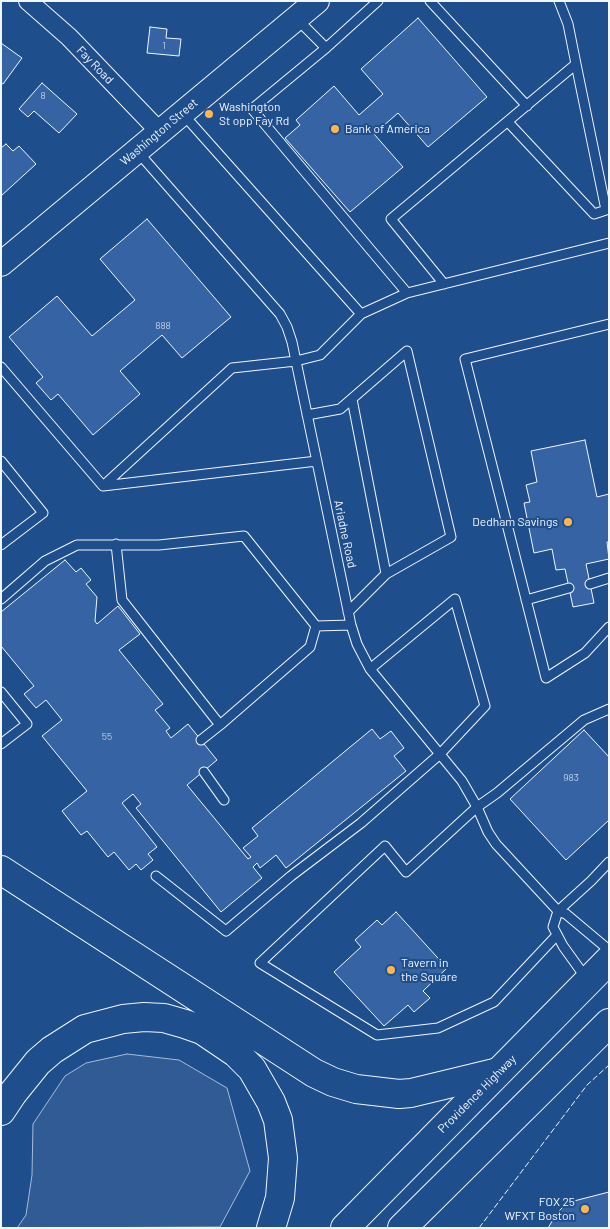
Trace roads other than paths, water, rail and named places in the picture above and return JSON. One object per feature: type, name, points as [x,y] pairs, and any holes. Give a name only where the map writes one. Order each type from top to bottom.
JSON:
[{"type":"highway","points":[[1,870],[306,1068],[333,1082],[356,1090],[399,1094],[498,1072]]},
{"type":"highway","name":"Providence Highway","points":[[345,1228],[609,960]]},
{"type":"highway","points":[[1,1111],[12,1093],[38,1062],[68,1038],[85,1029],[124,1019],[144,1017],[164,1018],[202,1030],[236,1053],[252,1069],[272,1102],[280,1129],[283,1158],[280,1198],[271,1228]]},
{"type":"highway","points":[[402,1228],[606,1027]]},
{"type":"main road","name":"Washington Street","points":[[1,264],[317,1]]},
{"type":"street","name":"Fay Road","points":[[28,1],[69,37],[160,132]]},
{"type":"lane","points":[[378,1],[326,48],[252,109],[406,293]]},
{"type":"lane","points":[[430,1],[527,106]]},
{"type":"lane","points":[[508,122],[594,214],[606,210],[568,24],[559,1]]},
{"type":"lane","points":[[296,18],[326,48]]},
{"type":"lane","points":[[444,284],[391,219],[576,64]]},
{"type":"lane","points":[[182,113],[361,314]]},
{"type":"lane","name":"Ariadne Road","points":[[137,151],[280,314],[288,327],[351,625],[357,644],[370,669],[462,781],[496,844],[558,911],[566,914],[609,950]]},
{"type":"lane","points":[[103,486],[232,368],[296,361],[320,355],[361,314],[406,293],[609,243]]},
{"type":"lane","points":[[609,324],[465,359],[546,678],[585,653],[609,627]]},
{"type":"lane","points":[[307,414],[340,409],[407,351],[451,537],[386,574],[348,612]]},
{"type":"lane","points":[[1,367],[103,486]]},
{"type":"lane","points":[[352,399],[386,574]]},
{"type":"lane","points":[[1,461],[43,513],[1,545]]},
{"type":"lane","points":[[103,486],[317,461]]},
{"type":"lane","points":[[1,598],[45,561],[77,545],[159,545],[244,536],[316,626]]},
{"type":"lane","points":[[116,544],[122,600],[220,725]]},
{"type":"lane","points":[[590,584],[609,578]]},
{"type":"lane","points":[[526,600],[569,588]]},
{"type":"lane","points":[[156,876],[226,931],[291,876],[361,823],[440,754],[486,706],[455,599],[370,669]]},
{"type":"lane","points":[[316,626],[351,625]]},
{"type":"lane","points":[[201,740],[310,647],[316,626]]},
{"type":"lane","points":[[1,692],[27,724],[1,744]]},
{"type":"lane","points":[[557,935],[494,1002],[438,1028],[377,1035],[260,963],[385,846],[406,872],[477,807],[497,793],[584,720],[609,709]]},
{"type":"lane","points":[[204,772],[224,800]]},
{"type":"lane","points":[[589,981],[563,946],[554,928],[558,911],[609,862]]},
{"type":"place","name":"Washington St opp Fay Rd","points":[[209,114]]},
{"type":"place","name":"Bank of America","points":[[335,129]]},
{"type":"place","name":"Dedham Savings","points":[[568,522]]},
{"type":"place","name":"Tavern in the Square","points":[[391,970]]},
{"type":"place","name":"FOX 25 WFXT Boston","points":[[585,1209]]}]
